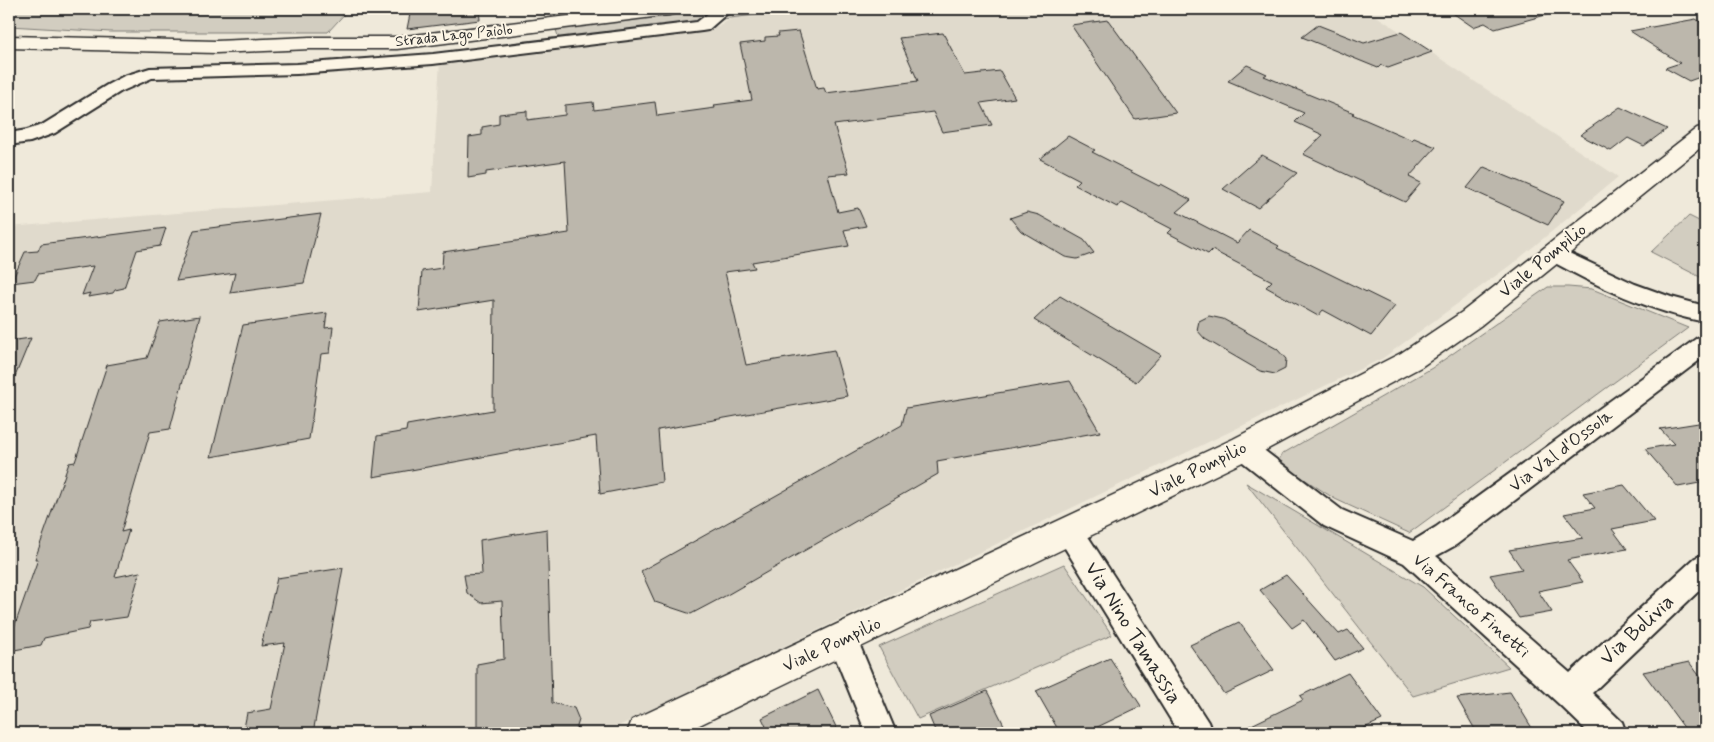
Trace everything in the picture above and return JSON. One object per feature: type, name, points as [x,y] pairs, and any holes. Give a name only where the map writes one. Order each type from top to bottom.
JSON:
[{"type":"street","name":"Strada Lago Paiolo","points":[[328,43],[626,9]]},
{"type":"street","name":"Strada Lago Paiolo","points":[[9,42],[216,47],[328,43],[397,43],[669,9]]},
{"type":"street","points":[[9,139],[24,137],[55,127],[73,117],[106,91],[128,80],[150,73],[297,69],[448,57],[702,26],[724,9]]},
{"type":"street","name":"Strada Lago Paiolo","points":[[9,36],[59,43]]},
{"type":"street","points":[[448,57],[450,37]]},
{"type":"street","name":"Viale Pompilio","points":[[645,733],[1243,448],[1412,360],[1437,344],[1705,133]]},
{"type":"street","points":[[1554,253],[1705,322]]},
{"type":"street","points":[[1680,309],[1705,314]]},
{"type":"street","name":"Via Val d'Ossola","points":[[1414,554],[1446,536],[1705,344]]},
{"type":"street","name":"Via Franco Finetti","points":[[1243,448],[1275,475],[1333,518],[1414,554],[1570,692],[1612,733]]},
{"type":"street","name":"Via Nino Tamassia","points":[[1070,532],[1197,733]]},
{"type":"street","name":"Via Bolivia","points":[[1570,692],[1705,567]]},
{"type":"street","points":[[843,640],[881,733]]},
{"type":"shaded area","points":[[9,9],[349,9],[328,32],[111,32],[9,26]]},
{"type":"shaded area","points":[[549,9],[804,9],[559,39]]},
{"type":"shaded area","points":[[750,9],[1366,9],[1618,177],[1516,261],[1383,358],[604,733],[9,733],[9,227],[432,192],[440,61],[718,26]]},
{"type":"shaded area","points":[[1689,216],[1705,224],[1704,279],[1651,252]]},
{"type":"shaded area","points":[[1548,287],[1592,289],[1688,328],[1409,533],[1335,499],[1278,462],[1282,454],[1432,368]]},
{"type":"shaded area","points":[[1246,483],[1423,587],[1509,667],[1413,696]]},
{"type":"shaded area","points":[[1064,564],[1112,635],[918,719],[879,647]]},
{"type":"building","points":[[411,9],[479,9],[480,20],[407,29]]},
{"type":"building","points":[[1447,9],[1548,9],[1549,14],[1495,29],[1485,23],[1473,27]]},
{"type":"building","points":[[1696,19],[1705,25],[1705,78],[1703,76],[1689,81],[1665,68],[1680,63],[1630,31]]},
{"type":"building","points":[[1108,20],[1176,113],[1135,119],[1071,25]]},
{"type":"building","points":[[1318,25],[1364,43],[1401,32],[1432,52],[1388,68],[1381,65],[1378,68],[1302,37]]},
{"type":"building","points":[[799,31],[817,89],[824,88],[826,93],[918,81],[899,38],[943,33],[965,75],[1000,71],[1015,98],[981,103],[992,125],[942,132],[933,112],[834,125],[849,173],[828,175],[838,212],[858,208],[866,226],[844,230],[849,246],[752,262],[755,268],[725,272],[746,365],[834,350],[847,396],[658,430],[662,482],[600,494],[596,436],[373,477],[377,436],[406,431],[407,425],[493,410],[494,300],[419,312],[422,271],[442,268],[443,252],[569,233],[565,161],[486,172],[486,175],[468,178],[469,137],[482,135],[482,127],[499,124],[499,114],[527,111],[527,120],[565,115],[565,105],[593,102],[594,110],[655,102],[657,116],[715,108],[714,105],[752,100],[740,44],[765,41],[765,37],[779,36],[778,33]]},
{"type":"building","points":[[1247,65],[1267,74],[1264,76],[1354,113],[1352,114],[1412,140],[1414,138],[1436,147],[1409,177],[1421,183],[1405,202],[1303,154],[1323,135],[1295,122],[1304,113],[1228,81]]},
{"type":"building","points":[[1620,107],[1667,129],[1644,146],[1628,138],[1611,151],[1580,135]]},
{"type":"building","points":[[1068,136],[1095,150],[1092,152],[1191,200],[1177,212],[1237,243],[1249,230],[1279,246],[1277,248],[1395,306],[1371,336],[1323,310],[1318,316],[1266,287],[1272,281],[1212,250],[1208,254],[1168,233],[1172,229],[1122,203],[1117,207],[1075,185],[1080,180],[1040,159]]},
{"type":"building","points":[[1262,155],[1297,173],[1258,208],[1223,189]]},
{"type":"building","points":[[1484,167],[1564,201],[1548,225],[1467,188]]},
{"type":"building","points":[[1027,212],[1039,215],[1084,240],[1094,253],[1077,259],[1065,257],[1021,231],[1010,218]]},
{"type":"building","points":[[321,214],[304,283],[230,293],[235,273],[176,281],[194,230]]},
{"type":"building","points":[[166,228],[160,246],[137,250],[124,288],[115,290],[113,293],[88,297],[90,293],[82,295],[93,266],[38,274],[35,280],[11,283],[25,252],[38,251],[41,244]]},
{"type":"building","points":[[1060,296],[1161,355],[1136,382],[1034,320]]},
{"type":"building","points":[[327,313],[325,328],[333,327],[330,353],[321,354],[309,439],[211,457],[243,325]]},
{"type":"building","points":[[200,316],[170,429],[150,432],[121,532],[129,530],[115,577],[140,572],[127,617],[90,622],[88,629],[44,638],[41,645],[9,651],[9,642],[38,559],[35,559],[69,463],[75,462],[107,365],[147,358],[160,322]]},
{"type":"building","points":[[1209,316],[1223,319],[1277,349],[1286,359],[1285,369],[1275,374],[1260,371],[1205,339],[1197,330],[1199,321]]},
{"type":"building","points":[[31,338],[9,391],[9,341]]},
{"type":"building","points":[[1070,381],[1100,432],[937,461],[938,474],[691,614],[655,602],[641,571],[902,425],[906,408]]},
{"type":"building","points":[[1705,422],[1705,482],[1678,487],[1645,449],[1674,444],[1660,429]]},
{"type":"building","points":[[1624,485],[1654,521],[1612,529],[1627,549],[1567,560],[1583,582],[1538,591],[1552,612],[1519,618],[1490,575],[1522,569],[1509,550],[1583,538],[1564,514],[1595,508],[1583,493]]},
{"type":"building","points":[[547,529],[552,703],[574,708],[579,720],[575,733],[490,733],[490,728],[477,731],[477,664],[504,659],[502,601],[481,603],[467,593],[464,575],[482,574],[480,540]]},
{"type":"building","points":[[343,568],[313,733],[243,733],[247,713],[271,709],[285,643],[261,646],[277,578]]},
{"type":"building","points":[[1286,575],[1339,634],[1348,630],[1363,648],[1335,661],[1304,620],[1292,628],[1260,590]]},
{"type":"building","points":[[1239,622],[1274,670],[1224,694],[1190,645]]},
{"type":"building","points":[[1110,658],[1141,706],[1085,733],[1060,733],[1036,691]]},
{"type":"building","points":[[1689,662],[1705,683],[1705,733],[1688,733],[1643,672]]},
{"type":"building","points":[[1348,673],[1382,720],[1353,733],[1235,733],[1303,700],[1300,696]]},
{"type":"building","points":[[818,690],[839,733],[769,733],[762,718]]},
{"type":"building","points":[[987,691],[1008,733],[936,733],[929,716]]},
{"type":"building","points":[[1510,692],[1535,733],[1477,733],[1457,698]]}]
